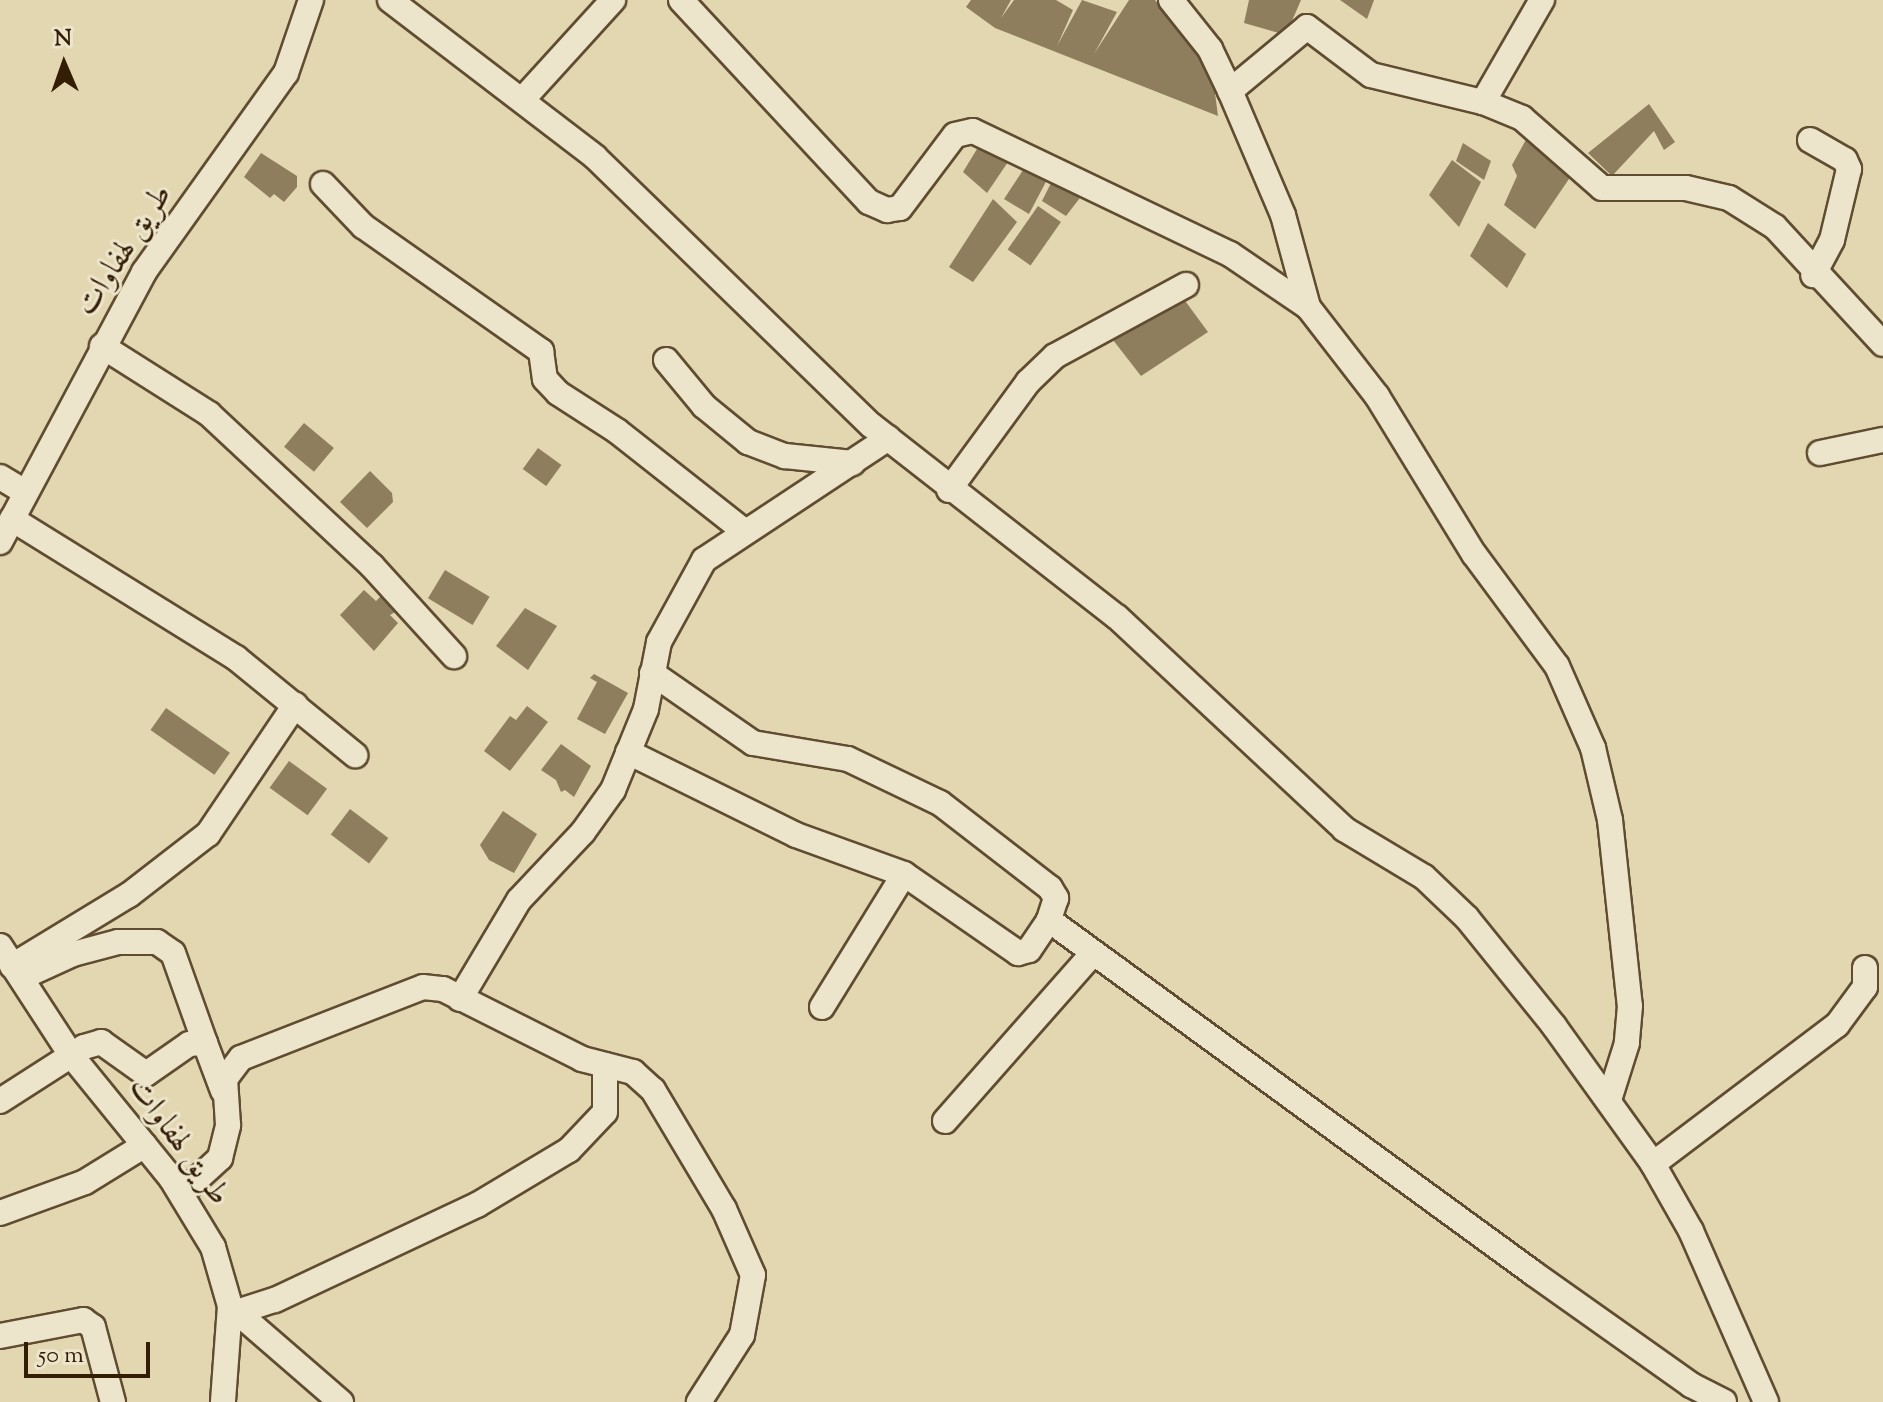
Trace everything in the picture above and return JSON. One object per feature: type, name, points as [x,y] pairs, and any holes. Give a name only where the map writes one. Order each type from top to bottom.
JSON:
[{"type":"street","name":"طريق لهفاوات","points":[[0,542],[144,272],[286,73],[311,0]]},
{"type":"street","points":[[390,0],[523,99],[617,176],[714,276],[888,438],[949,490],[1117,617],[1344,829],[1424,877],[1467,918],[1609,1100],[1653,1164],[1691,1231],[1766,1402]]},
{"type":"street","points":[[523,99],[613,0]]},
{"type":"street","points":[[681,0],[869,202],[887,210],[900,208],[955,135],[973,131],[1230,254],[1308,307],[1377,396],[1474,554],[1557,666],[1593,748],[1610,820],[1630,1006],[1627,1043],[1609,1100]]},
{"type":"street","points":[[1171,0],[1210,49],[1230,91],[1283,215],[1308,307]]},
{"type":"street","points":[[1483,102],[1542,0]]},
{"type":"street","points":[[1230,91],[1307,27],[1371,75],[1483,102],[1533,126],[1602,188],[1686,188],[1729,198],[1775,227],[1813,275],[1883,344]]},
{"type":"street","points":[[1810,140],[1845,160],[1849,169],[1832,240],[1813,275]]},
{"type":"street","points":[[323,184],[363,226],[541,351],[545,379],[558,393],[617,431],[743,530]]},
{"type":"street","points":[[949,490],[1028,382],[1055,356],[1186,285]]},
{"type":"street","points":[[102,346],[209,414],[372,566],[454,656]]},
{"type":"street","points":[[666,360],[704,406],[748,442],[785,456],[853,463]]},
{"type":"street","points":[[460,999],[519,900],[600,811],[646,709],[659,642],[684,590],[704,560],[743,530],[888,438]]},
{"type":"street","points":[[1820,453],[1883,440]]},
{"type":"street","points":[[0,477],[25,492]]},
{"type":"street","points":[[12,519],[187,625],[295,705],[355,755]]},
{"type":"street","points":[[628,752],[796,835],[904,874],[1018,953],[1029,950],[1049,920],[1056,898],[1050,888],[940,803],[848,759],[753,743],[652,673]]},
{"type":"street","points":[[11,964],[129,895],[208,834],[295,705]]},
{"type":"street","points":[[822,1007],[904,874]]},
{"type":"street","points":[[1049,920],[1667,1368],[1724,1402]]},
{"type":"street","points":[[11,964],[73,954],[118,942],[157,942],[173,953],[223,1091],[227,1141],[220,1158],[182,1193]]},
{"type":"street","points":[[945,1121],[1093,953]]},
{"type":"street","name":"طريق لهفاوات","points":[[11,964],[71,1055],[182,1193],[217,1256],[233,1309],[223,1402]]},
{"type":"street","points":[[1653,1164],[1837,1025],[1865,987],[1865,968]]},
{"type":"street","points":[[223,1091],[241,1058],[268,1043],[423,987],[443,989],[605,1065],[633,1072],[653,1090],[724,1209],[751,1267],[754,1285],[742,1335],[699,1402]]},
{"type":"street","points":[[0,1101],[71,1055],[101,1042],[146,1074],[189,1044],[205,1043]]},
{"type":"street","points":[[341,1402],[233,1309],[393,1246],[558,1158],[605,1112],[605,1065]]},
{"type":"street","points":[[0,1213],[85,1182],[145,1145]]},
{"type":"street","points":[[0,1336],[83,1320],[93,1327],[113,1402]]},
{"type":"building","points":[[971,0],[1011,0],[1001,18],[1014,0],[1056,0],[1073,10],[1057,46],[1082,0],[1117,12],[1094,54],[1129,0],[1155,0],[1211,62],[1218,116],[995,28],[966,7]]},
{"type":"building","points":[[1249,0],[1301,0],[1286,35],[1244,23]]},
{"type":"building","points":[[1340,0],[1374,0],[1367,19]]},
{"type":"building","points":[[1649,104],[1675,142],[1664,150],[1654,131],[1612,176],[1588,153]]},
{"type":"building","points":[[1527,138],[1573,173],[1535,229],[1504,205],[1517,176],[1512,165]]},
{"type":"building","points":[[1463,143],[1491,161],[1484,180],[1456,161]]},
{"type":"building","points":[[980,144],[1008,162],[987,193],[963,172]]},
{"type":"building","points":[[261,153],[297,176],[297,187],[284,202],[274,194],[270,198],[244,177]]},
{"type":"building","points":[[1452,160],[1481,182],[1459,227],[1429,195]]},
{"type":"building","points":[[1025,167],[1049,176],[1029,214],[1004,199]]},
{"type":"building","points":[[1055,175],[1086,190],[1066,216],[1042,201]]},
{"type":"building","points":[[993,199],[1017,222],[973,282],[949,267]]},
{"type":"building","points":[[1038,206],[1061,222],[1031,265],[1008,249]]},
{"type":"building","points":[[1488,223],[1526,254],[1507,288],[1470,256]]},
{"type":"building","points":[[1183,298],[1208,332],[1141,376],[1113,340]]},
{"type":"building","points":[[304,423],[334,448],[314,472],[284,447]]},
{"type":"building","points":[[538,448],[561,465],[546,486],[523,469]]},
{"type":"building","points":[[370,471],[392,493],[393,502],[367,528],[340,502]]},
{"type":"building","points":[[445,570],[490,597],[473,625],[428,598]]},
{"type":"building","points":[[364,590],[376,601],[382,595],[397,611],[390,615],[398,623],[374,651],[340,615]]},
{"type":"building","points":[[525,608],[557,626],[528,670],[496,646]]},
{"type":"building","points":[[594,674],[628,693],[605,734],[577,719],[597,682],[590,678]]},
{"type":"building","points":[[527,706],[548,722],[510,771],[484,751],[510,716],[516,720]]},
{"type":"building","points":[[166,708],[230,753],[214,775],[151,730]]},
{"type":"building","points":[[561,744],[591,766],[574,797],[565,790],[561,792],[556,780],[541,770]]},
{"type":"building","points":[[289,761],[327,789],[308,815],[270,788]]},
{"type":"building","points":[[350,809],[388,838],[369,863],[331,835]]},
{"type":"building","points":[[503,811],[537,834],[514,873],[489,860],[480,845]]}]
